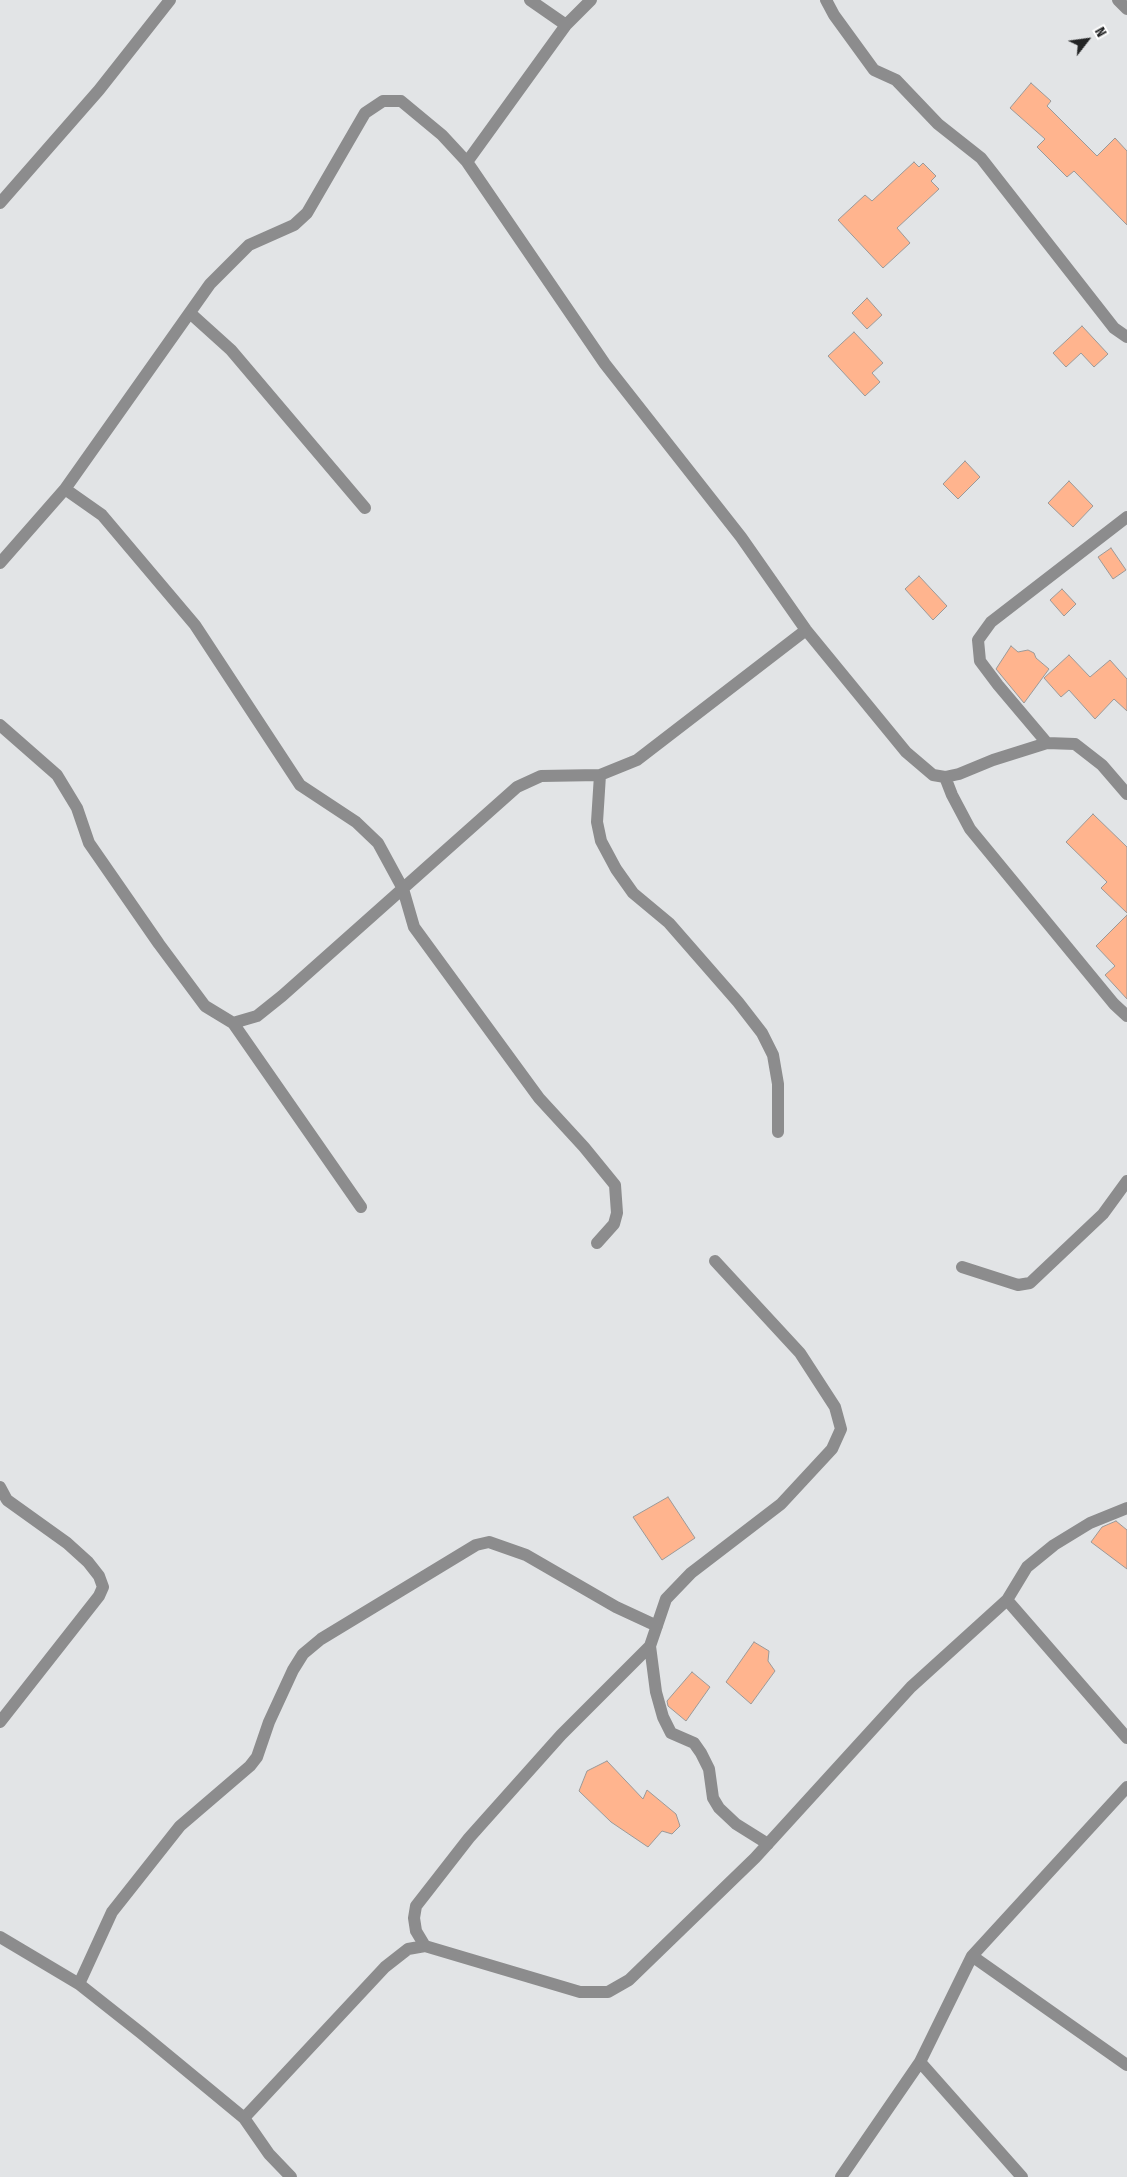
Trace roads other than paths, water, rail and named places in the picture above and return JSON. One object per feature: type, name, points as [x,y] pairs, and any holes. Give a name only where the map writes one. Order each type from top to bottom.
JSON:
[{"type":"street","points":[[0,203],[99,90],[170,0]]},
{"type":"street","points":[[530,0],[566,25]]},
{"type":"street","points":[[467,162],[566,25],[590,0]]},
{"type":"street","points":[[826,0],[834,15],[874,70],[896,80],[938,124],[982,158],[1114,328],[1127,337]]},
{"type":"street","points":[[1118,0],[1127,9]]},
{"type":"street","points":[[0,563],[65,489],[210,284],[249,245],[294,225],[307,213],[365,113],[383,101],[401,101],[442,135],[467,162],[604,364],[741,536],[806,630],[906,752],[933,775],[945,777],[959,774],[993,760],[1047,743],[1075,744],[1102,765],[1127,794]]},
{"type":"street","points":[[190,313],[231,350],[365,508]]},
{"type":"street","points":[[65,489],[102,514],[195,625],[300,785],[356,822],[378,843],[403,889],[414,927],[539,1098],[584,1147],[615,1185],[617,1213],[614,1224],[597,1243]]},
{"type":"street","points":[[1047,743],[980,661],[978,640],[991,622],[1127,517]]},
{"type":"street","points":[[232,1023],[257,1016],[518,786],[541,776],[600,775],[637,760],[806,630]]},
{"type":"street","points":[[0,725],[57,775],[77,808],[89,843],[158,944],[205,1006],[232,1023],[361,1207]]},
{"type":"street","points":[[600,775],[597,822],[600,841],[616,869],[633,893],[669,923],[738,1002],[762,1033],[770,1048],[778,1084],[778,1132]]},
{"type":"street","points":[[945,777],[970,829],[1114,1004],[1127,1016]]},
{"type":"street","points":[[962,1267],[1018,1285],[1030,1283],[1102,1214],[1127,1181]]},
{"type":"street","points":[[425,1946],[416,1931],[414,1918],[416,1906],[470,1838],[561,1735],[650,1646],[666,1599],[703,1563],[781,1504],[832,1449],[841,1429],[835,1407],[800,1353],[715,1261]]},
{"type":"street","points":[[0,1487],[8,1500],[67,1543],[88,1562],[98,1576],[102,1587],[99,1596],[0,1722]]},
{"type":"street","points":[[244,2118],[385,1967],[408,1949],[425,1946],[580,1992],[608,1992],[629,1980],[768,1844],[911,1687],[1007,1600],[1027,1567],[1054,1545],[1090,1523],[1127,1508]]},
{"type":"street","points":[[78,1984],[112,1912],[180,1826],[250,1766],[256,1757],[269,1722],[293,1670],[303,1654],[321,1639],[476,1545],[489,1542],[526,1555],[616,1607],[657,1626]]},
{"type":"street","points":[[1007,1600],[1127,1738]]},
{"type":"street","points":[[650,1646],[656,1692],[663,1717],[672,1733],[694,1743],[701,1752],[709,1769],[713,1798],[719,1808],[736,1824],[768,1844]]},
{"type":"street","points":[[841,2177],[920,2062],[972,1956],[1127,1787]]},
{"type":"street","points":[[0,1937],[78,1984],[244,2118],[268,2154],[291,2177]]},
{"type":"street","points":[[972,1956],[1127,2065]]},
{"type":"street","points":[[920,2062],[1022,2177]]}]
